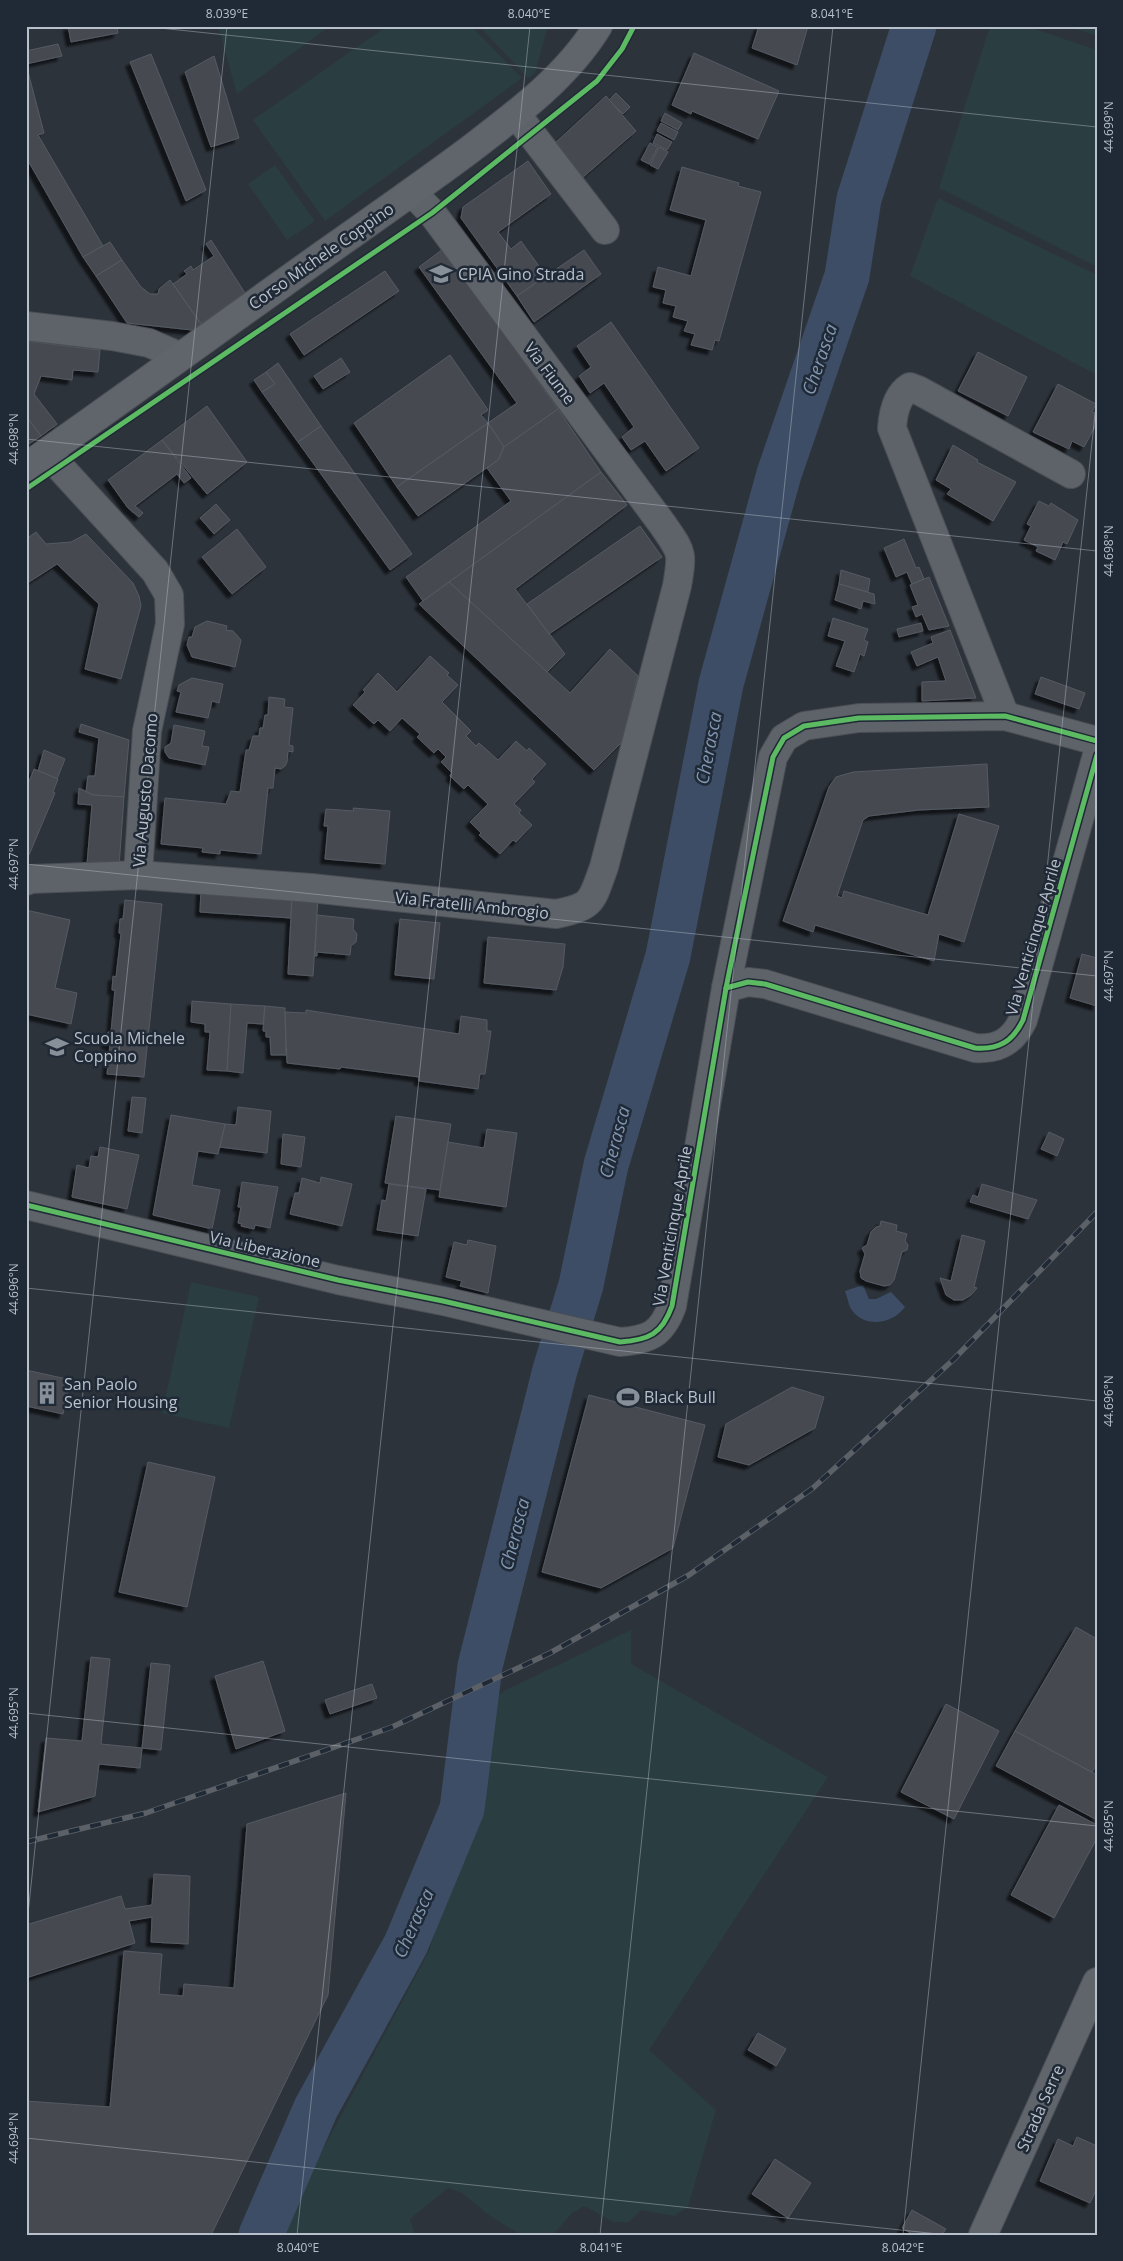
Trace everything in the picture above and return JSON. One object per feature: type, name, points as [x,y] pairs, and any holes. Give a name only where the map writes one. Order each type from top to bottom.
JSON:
[{"type":"main road","name":"Corso Michele Coppino","points":[[36,460],[179,356],[412,192],[516,114],[561,72],[588,42],[598,26]]},
{"type":"main road","name":"Strada Serre","points":[[983,2235],[1097,1982]]},
{"type":"street","points":[[516,114],[605,230]]},
{"type":"street","name":"Via Fiume","points":[[412,192],[432,213],[657,517],[679,549],[682,558]]},
{"type":"street","points":[[26,326],[112,336],[149,343],[179,356]]},
{"type":"street","points":[[1005,716],[892,428],[893,414],[903,391],[910,388],[918,390],[1071,474]]},
{"type":"street","name":"Via Augusto Dacomo","points":[[36,460],[155,571],[169,595],[170,624],[147,731],[138,876]]},
{"type":"street","name":"Via Fratelli Ambrogio","points":[[26,881],[31,879],[138,876],[311,888],[556,914],[581,908],[593,896],[604,867],[677,586],[682,558]]},
{"type":"street","name":"Via Venticinque Aprile","points":[[498,1314],[620,1342],[640,1340],[656,1332],[666,1323],[672,1306],[726,988],[773,756],[784,738],[804,726],[859,718],[1005,716],[1097,741]]},
{"type":"street","name":"Via Venticinque Aprile","points":[[726,988],[748,982],[765,984],[975,1048],[987,1049],[999,1046],[1010,1040],[1018,1031],[1023,1020],[1097,755]]},
{"type":"street","name":"Via Liberazione","points":[[26,1205],[338,1280],[498,1314]]},
{"type":"green space","points":[[218,26],[330,26],[237,94]]},
{"type":"green space","points":[[387,26],[471,26],[522,78],[325,221],[253,120]]},
{"type":"green space","points":[[479,26],[548,26],[535,73],[528,78]]},
{"type":"green space","points":[[990,26],[1026,26],[1097,50],[1097,267],[939,188]]},
{"type":"green space","points":[[1067,26],[1097,26],[1097,36]]},
{"type":"green space","points":[[275,165],[315,221],[287,240],[248,184]]},
{"type":"green space","points":[[938,198],[1097,275],[1097,375],[910,276]]},
{"type":"green space","points":[[191,1282],[259,1297],[229,1428],[162,1413]]},
{"type":"green space","points":[[631,1630],[631,1664],[828,1777],[649,2050],[716,2110],[688,2207],[674,2216],[641,2210],[629,2222],[613,2222],[585,2206],[572,2213],[553,2235],[521,2235],[490,2216],[462,2193],[448,2188],[410,2219],[415,2235],[277,2235],[429,1951],[449,1887],[492,1700],[506,1690]]},
{"type":"water","points":[[863,1285],[869,1299],[876,1299],[891,1292],[905,1307],[893,1318],[885,1321],[877,1322],[862,1319],[850,1307],[845,1291]]},
{"type":"building","points":[[68,26],[117,26],[118,33],[71,42]]},
{"type":"building","points":[[759,26],[808,26],[797,65],[752,48]]},
{"type":"building","points":[[58,44],[62,56],[26,64],[26,51]]},
{"type":"building","points":[[694,53],[779,91],[758,139],[692,111],[691,114],[672,105]]},
{"type":"building","points":[[151,54],[206,190],[186,201],[130,62]]},
{"type":"building","points":[[214,56],[239,138],[211,147],[185,72]]},
{"type":"building","points":[[26,64],[44,133],[38,135],[103,246],[83,257],[26,157]]},
{"type":"building","points":[[616,93],[630,107],[623,114],[609,100]]},
{"type":"building","points":[[606,96],[636,131],[582,178],[553,145]]},
{"type":"building","points":[[665,113],[682,123],[678,130],[661,121]]},
{"type":"building","points":[[661,123],[678,132],[674,140],[657,131]]},
{"type":"building","points":[[657,134],[672,142],[667,150],[653,143]]},
{"type":"building","points":[[650,143],[658,147],[649,164],[641,160]]},
{"type":"building","points":[[659,147],[668,152],[658,169],[650,165]]},
{"type":"building","points":[[528,161],[551,194],[498,232],[511,249],[521,241],[546,276],[517,296],[461,218],[463,207]]},
{"type":"building","points":[[682,167],[739,183],[738,186],[761,192],[719,341],[715,340],[712,350],[691,345],[695,334],[684,331],[688,321],[673,317],[676,306],[663,303],[666,290],[653,287],[658,267],[691,276],[706,220],[670,210]]},
{"type":"building","points":[[211,240],[245,293],[201,324],[173,284],[187,274],[184,271],[191,266],[193,270],[214,256],[206,244]]},
{"type":"building","points":[[110,242],[122,260],[96,276],[83,257]]},
{"type":"building","points":[[443,249],[558,409],[504,447],[488,423],[517,403],[419,267]]},
{"type":"building","points":[[584,250],[601,274],[534,322],[517,296]]},
{"type":"building","points":[[122,260],[141,287],[150,294],[158,294],[159,289],[170,280],[201,324],[192,330],[127,323],[96,276]]},
{"type":"building","points":[[385,271],[399,291],[304,355],[290,334]]},
{"type":"building","points":[[611,322],[699,448],[666,471],[645,441],[631,450],[622,437],[634,427],[604,383],[590,393],[579,376],[591,367],[577,346]]},
{"type":"building","points":[[26,341],[100,350],[98,372],[73,370],[72,380],[41,376],[34,394],[57,424],[41,436],[26,416]]},
{"type":"building","points":[[978,352],[1027,377],[1008,416],[958,391]]},
{"type":"building","points":[[450,355],[488,410],[481,415],[488,423],[397,487],[354,423]]},
{"type":"building","points":[[341,358],[350,372],[323,389],[314,376]]},
{"type":"building","points":[[278,363],[321,426],[298,442],[262,392],[275,384],[266,372]]},
{"type":"building","points":[[266,372],[275,384],[262,392],[254,380]]},
{"type":"building","points":[[1058,384],[1096,404],[1092,412],[1097,414],[1097,423],[1084,447],[1072,441],[1069,449],[1033,432]]},
{"type":"building","points":[[207,406],[247,462],[207,494],[162,440]]},
{"type":"building","points":[[558,409],[601,472],[423,601],[406,577],[511,501],[487,468],[498,460],[504,447]]},
{"type":"building","points":[[26,416],[41,436],[26,446]]},
{"type":"building","points":[[488,423],[504,447],[498,460],[418,516],[397,487]]},
{"type":"building","points":[[321,426],[412,554],[390,570],[298,442]]},
{"type":"building","points":[[162,440],[191,478],[184,483],[177,474],[135,506],[143,513],[139,517],[128,508],[108,480]]},
{"type":"building","points":[[953,445],[978,460],[977,462],[1016,482],[993,521],[947,494],[951,489],[936,480]]},
{"type":"building","points":[[601,472],[627,505],[515,589],[565,654],[547,672],[449,582]]},
{"type":"building","points":[[1039,501],[1049,506],[1051,503],[1078,520],[1067,544],[1063,542],[1055,560],[1036,551],[1038,547],[1024,540],[1031,526],[1027,524]]},
{"type":"building","points":[[216,504],[230,520],[214,534],[200,518]]},
{"type":"building","points":[[640,526],[662,557],[549,634],[527,604]]},
{"type":"building","points":[[237,529],[266,567],[232,594],[202,557]]},
{"type":"building","points":[[36,532],[46,544],[71,542],[86,534],[133,583],[141,606],[121,679],[85,669],[99,604],[57,564],[26,584],[26,539]]},
{"type":"building","points":[[904,539],[916,568],[919,567],[924,579],[912,584],[907,572],[896,577],[884,548]]},
{"type":"building","points":[[841,570],[870,579],[868,592],[839,584]]},
{"type":"building","points":[[929,577],[949,626],[929,630],[922,614],[916,617],[912,607],[918,605],[910,585]]},
{"type":"building","points":[[449,582],[570,693],[610,649],[638,676],[622,742],[594,770],[419,604]]},
{"type":"building","points":[[839,584],[874,594],[875,604],[863,601],[861,609],[835,600]]},
{"type":"building","points":[[833,618],[868,629],[864,640],[868,642],[864,656],[860,654],[854,672],[836,666],[845,641],[828,636]]},
{"type":"building","points":[[207,621],[227,626],[226,630],[233,631],[241,640],[235,667],[192,657],[187,645],[189,637],[192,637],[195,627]]},
{"type":"building","points":[[921,623],[923,631],[899,637],[897,629]]},
{"type":"building","points":[[950,630],[976,698],[922,701],[922,682],[946,681],[938,657],[917,666],[911,652],[933,643],[931,637]]},
{"type":"building","points":[[430,656],[449,673],[447,675],[458,685],[442,702],[471,731],[466,736],[476,746],[479,743],[498,760],[516,741],[527,751],[529,748],[546,764],[532,779],[535,782],[514,804],[521,810],[519,813],[532,825],[516,842],[513,840],[500,854],[479,835],[481,833],[470,822],[488,804],[468,785],[464,789],[450,776],[452,773],[441,762],[446,757],[438,749],[434,753],[417,737],[420,734],[402,718],[390,731],[378,720],[374,724],[353,705],[378,673],[397,692]]},
{"type":"building","points":[[1041,677],[1085,693],[1079,709],[1035,694]]},
{"type":"building","points":[[192,678],[223,684],[219,703],[212,701],[208,718],[176,712],[181,692],[177,691],[179,685]]},
{"type":"building","points":[[269,697],[285,699],[284,707],[293,708],[289,745],[293,746],[293,752],[288,751],[285,766],[281,769],[275,768],[273,788],[268,788],[261,854],[220,850],[220,854],[202,852],[203,848],[161,844],[165,798],[226,804],[231,791],[240,792],[246,750],[249,750],[253,736],[259,736],[260,728],[263,728],[265,715],[268,715]]},
{"type":"building","points":[[81,724],[129,740],[124,797],[93,795],[86,792],[88,776],[95,776],[99,738],[79,732]]},
{"type":"building","points":[[174,725],[205,731],[202,746],[209,747],[205,765],[169,758],[165,752],[165,747],[171,743]]},
{"type":"building","points":[[44,750],[65,759],[57,779],[38,771]]},
{"type":"building","points":[[987,764],[989,807],[919,810],[869,816],[863,820],[837,896],[842,898],[844,891],[928,915],[959,814],[999,826],[964,942],[939,934],[934,961],[815,925],[813,932],[783,921],[829,787],[836,777],[853,772]]},
{"type":"building","points":[[34,769],[58,779],[53,792],[55,793],[29,855],[26,854],[26,789]]},
{"type":"building","points":[[79,788],[93,795],[124,797],[119,867],[87,864],[92,805],[78,804]]},
{"type":"building","points":[[353,808],[390,811],[385,864],[325,859],[328,826],[324,826],[326,809],[354,811]]},
{"type":"building","points":[[201,889],[292,896],[291,918],[200,912]]},
{"type":"building","points":[[292,896],[318,898],[313,976],[288,974]]},
{"type":"building","points":[[125,900],[162,904],[144,1077],[107,1074],[110,1044],[106,1044],[108,1032],[111,1032],[115,990],[112,990],[113,976],[116,977],[121,934],[119,933],[120,919],[123,919]]},
{"type":"building","points":[[26,910],[70,920],[55,988],[77,993],[71,1024],[26,1014]]},
{"type":"building","points":[[317,915],[354,919],[353,929],[357,934],[356,942],[351,946],[350,955],[317,952],[317,956],[315,956]]},
{"type":"building","points":[[400,919],[440,923],[434,979],[395,975]]},
{"type":"building","points":[[488,937],[565,944],[563,967],[556,990],[484,983]]},
{"type":"building","points":[[1082,954],[1097,958],[1097,1006],[1070,998]]},
{"type":"building","points":[[192,1001],[231,1004],[227,1071],[207,1070],[210,1032],[205,1032],[205,1024],[191,1022]]},
{"type":"building","points":[[231,1004],[265,1006],[263,1024],[247,1023],[243,1073],[227,1071]]},
{"type":"building","points":[[265,1006],[285,1008],[286,1055],[271,1055],[270,1037],[266,1037],[266,1031],[263,1031]]},
{"type":"building","points":[[306,1010],[459,1034],[461,1016],[487,1020],[487,1031],[491,1031],[485,1074],[480,1074],[478,1089],[419,1081],[419,1077],[341,1067],[340,1069],[287,1063],[285,1012],[306,1013]]},
{"type":"building","points":[[132,1097],[146,1098],[142,1133],[128,1131]]},
{"type":"building","points":[[238,1107],[271,1111],[267,1153],[220,1147],[225,1124],[236,1125]]},
{"type":"building","points":[[171,1115],[225,1124],[218,1154],[198,1151],[192,1185],[220,1190],[212,1229],[153,1215]]},
{"type":"building","points":[[396,1116],[451,1124],[440,1190],[385,1183]]},
{"type":"building","points":[[487,1129],[517,1133],[506,1207],[439,1197],[448,1142],[484,1148]]},
{"type":"building","points":[[1049,1132],[1064,1139],[1057,1156],[1041,1149]]},
{"type":"building","points":[[283,1134],[305,1137],[301,1167],[281,1164]]},
{"type":"building","points":[[100,1147],[139,1155],[127,1209],[72,1197],[77,1165],[89,1168],[91,1156],[98,1157]]},
{"type":"building","points":[[321,1177],[352,1184],[342,1226],[290,1214],[295,1193],[299,1193],[302,1178],[320,1183]]},
{"type":"building","points":[[242,1182],[278,1187],[270,1228],[255,1225],[254,1229],[241,1226],[242,1224],[238,1223],[241,1207],[238,1207]]},
{"type":"building","points":[[389,1184],[426,1189],[418,1236],[377,1230],[382,1200],[386,1201]]},
{"type":"building","points":[[982,1184],[1037,1200],[1028,1219],[970,1202],[973,1195],[978,1197]]},
{"type":"building","points":[[881,1221],[897,1225],[896,1231],[907,1234],[905,1241],[908,1245],[907,1250],[902,1252],[894,1280],[890,1285],[884,1286],[861,1278],[860,1271],[865,1254],[862,1248],[867,1245],[871,1232],[880,1226]]},
{"type":"building","points":[[962,1235],[985,1241],[974,1287],[977,1288],[963,1300],[954,1300],[946,1295],[940,1278],[951,1281]]},
{"type":"building","points":[[468,1240],[496,1246],[488,1293],[460,1286],[462,1281],[446,1277],[454,1242],[467,1245]]},
{"type":"building","name":"San Paolo Senior Housing","points":[[26,1370],[71,1380],[63,1414],[26,1406]]},
{"type":"building","points":[[792,1387],[824,1397],[815,1428],[749,1465],[718,1457],[726,1424]]},
{"type":"building","points":[[589,1395],[705,1425],[673,1548],[601,1588],[542,1572]]},
{"type":"building","points":[[148,1462],[215,1477],[187,1607],[119,1592]]},
{"type":"building","points":[[1076,1627],[1097,1639],[1097,1764],[1092,1772],[1015,1731]]},
{"type":"building","points":[[91,1657],[110,1659],[101,1744],[142,1748],[140,1768],[99,1764],[95,1796],[38,1812],[46,1738],[82,1741]]},
{"type":"building","points":[[263,1661],[285,1731],[236,1749],[215,1676]]},
{"type":"building","points":[[151,1663],[170,1665],[161,1750],[142,1748]]},
{"type":"building","points":[[372,1684],[377,1698],[330,1714],[325,1700]]},
{"type":"building","points":[[946,1704],[999,1731],[954,1819],[901,1792]]},
{"type":"building","points":[[1015,1731],[1097,1775],[1097,1820],[996,1766]]},
{"type":"building","points":[[346,1793],[328,1995],[211,2235],[26,2235],[26,2101],[110,2107],[124,1951],[162,1954],[159,1994],[183,1996],[184,1984],[234,1988],[247,1824]]},
{"type":"building","points":[[1059,1805],[1097,1825],[1097,1838],[1054,1918],[1011,1895]]},
{"type":"building","points":[[154,1874],[190,1876],[188,1944],[151,1942],[152,1917],[129,1921],[135,1943],[26,1978],[26,1925],[121,1896],[125,1909],[152,1905]]},
{"type":"building","points":[[758,2033],[786,2049],[776,2066],[748,2050]]},
{"type":"building","points":[[1077,2137],[1097,2146],[1097,2188],[1090,2203],[1040,2181],[1058,2139],[1073,2146]]},
{"type":"building","points":[[775,2159],[811,2183],[788,2218],[752,2194]]},
{"type":"building","points":[[912,2210],[946,2229],[942,2235],[914,2235],[902,2228]]},
{"type":"waterway","name":"Cherasca","points":[[261,2235],[316,2108],[406,1944],[462,1809],[480,1666],[555,1370],[581,1285],[606,1165],[668,956],[721,684],[779,474],[847,276],[859,199],[914,26]]},
{"type":"railway","points":[[26,1842],[146,1813],[392,1727],[550,1653],[689,1575],[813,1488],[953,1360],[1097,1212]]},
{"type":"cycle path","points":[[26,489],[432,213],[597,81],[622,49],[634,26]]},
{"type":"cycle path","points":[[26,1205],[338,1280],[443,1301],[620,1342],[647,1337],[664,1323],[672,1306],[726,988],[773,757],[784,738],[804,726],[859,718],[1005,716],[1097,741]]},
{"type":"cycle path","points":[[726,988],[748,982],[765,984],[975,1048],[998,1046],[1004,1043],[1015,1034],[1023,1020],[1097,755]]},
{"type":"place","name":"CPIA Gino Strada","points":[[441,274]]},
{"type":"place","name":"Scuola Michele Coppino","points":[[57,1047]]},
{"type":"place","name":"San Paolo Senior Housing","points":[[47,1393]]},
{"type":"place","name":"Black Bull","points":[[628,1397]]}]
